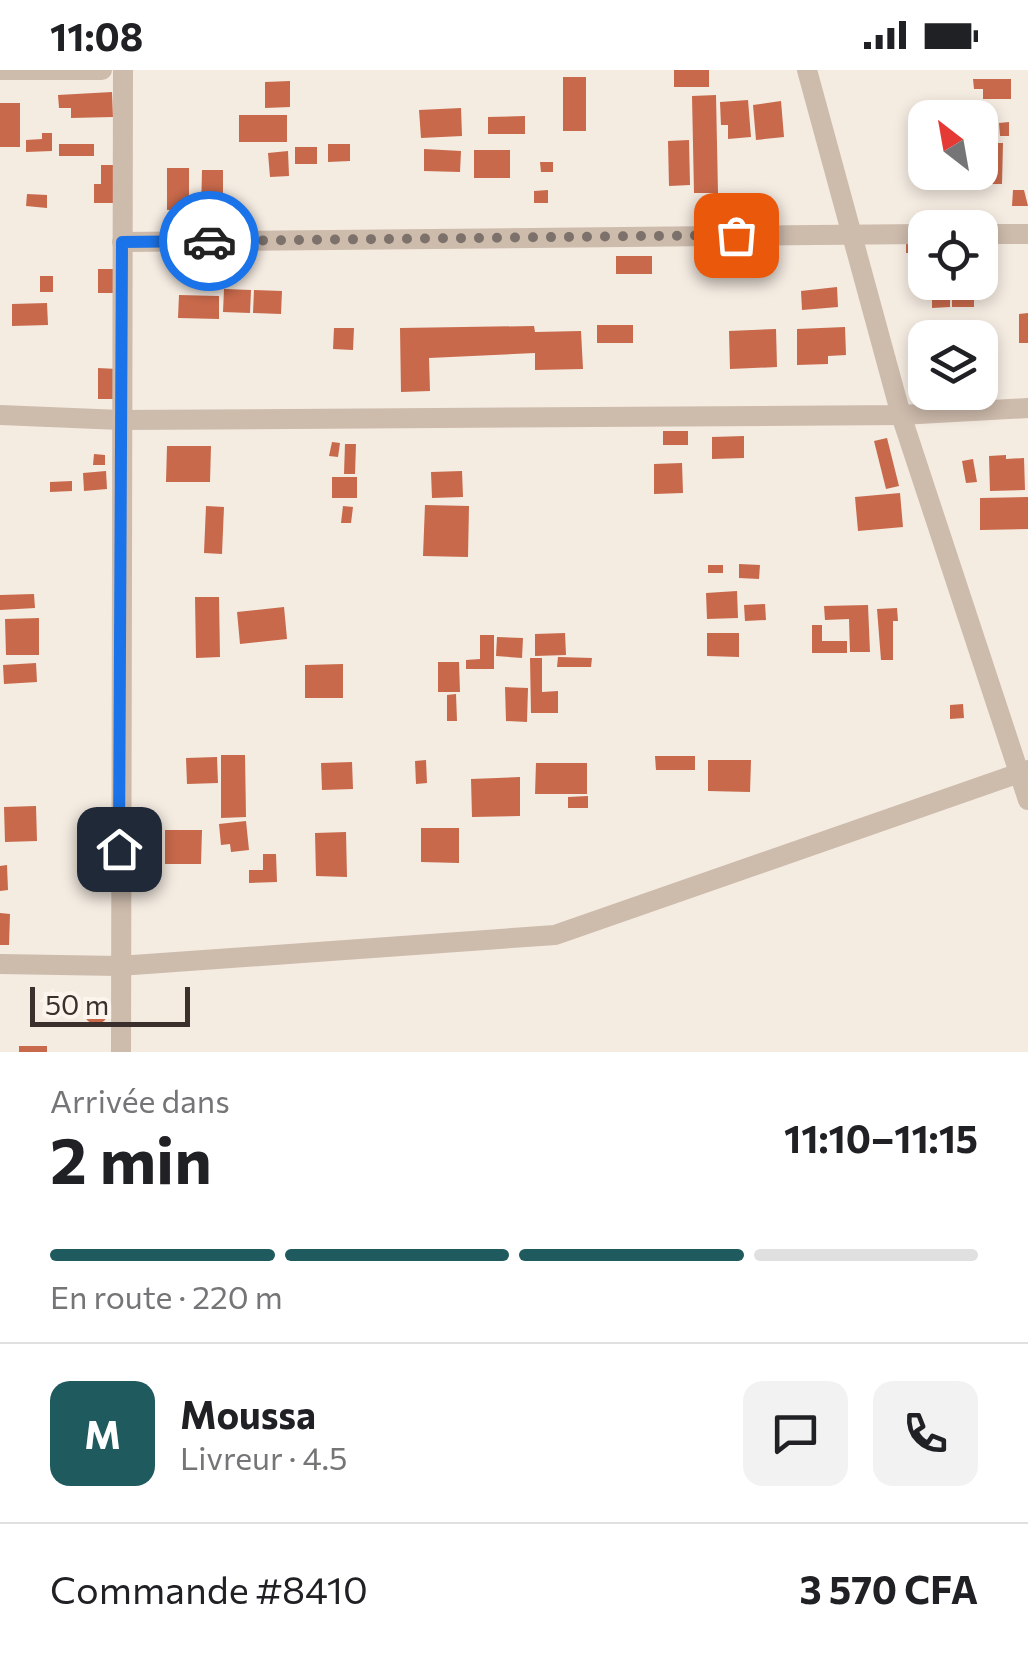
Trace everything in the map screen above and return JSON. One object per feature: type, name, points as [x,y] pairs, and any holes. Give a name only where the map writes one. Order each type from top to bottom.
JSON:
[{"type":"street","points":[[0,70],[102,70]]},
{"type":"street","points":[[121,1052],[118,966],[123,70]]},
{"type":"street","points":[[807,70],[900,415],[1024,771],[1028,800]]},
{"type":"street","points":[[122,242],[908,234]]},
{"type":"street","points":[[998,234],[1028,234]]},
{"type":"street","points":[[0,415],[121,420],[900,415],[1028,408]]},
{"type":"street","points":[[0,964],[118,966],[556,935],[1024,771]]},
{"type":"building","points":[[674,70],[709,70],[709,87],[674,87]]},
{"type":"building","points":[[563,77],[586,77],[586,131],[563,131]]},
{"type":"building","points":[[973,79],[1011,79],[1011,99],[983,99],[983,89],[974,89]]},
{"type":"building","points":[[290,81],[290,107],[265,108],[265,82]]},
{"type":"building","points":[[112,92],[113,117],[71,118],[71,108],[59,108],[58,95]]},
{"type":"building","points":[[716,95],[718,193],[694,193],[692,96]]},
{"type":"building","points":[[748,100],[751,137],[728,139],[728,125],[721,125],[720,102]]},
{"type":"building","points":[[781,101],[784,137],[756,140],[753,105]]},
{"type":"building","points":[[0,103],[20,103],[20,147],[0,147]]},
{"type":"building","points":[[461,108],[462,136],[421,138],[419,110]]},
{"type":"building","points":[[239,115],[287,115],[287,142],[239,142]]},
{"type":"building","points":[[525,116],[525,134],[488,134],[488,117]]},
{"type":"building","points":[[1009,122],[1009,136],[1000,136],[999,123]]},
{"type":"building","points":[[42,133],[52,133],[52,151],[26,152],[26,140],[42,139]]},
{"type":"building","points":[[689,140],[690,185],[669,186],[668,141]]},
{"type":"building","points":[[998,143],[1003,143],[1002,184],[998,184]]},
{"type":"building","points":[[59,144],[94,144],[94,156],[59,156]]},
{"type":"building","points":[[328,144],[350,144],[350,161],[328,162]]},
{"type":"building","points":[[295,147],[317,147],[317,164],[295,164]]},
{"type":"building","points":[[424,149],[461,151],[460,172],[424,171]]},
{"type":"building","points":[[474,150],[510,150],[510,178],[474,178]]},
{"type":"building","points":[[288,151],[289,176],[270,177],[268,153]]},
{"type":"building","points":[[540,162],[553,162],[553,172],[541,172]]},
{"type":"building","points":[[101,165],[119,165],[119,203],[94,203],[94,184],[101,184]]},
{"type":"building","points":[[167,168],[189,168],[189,210],[167,210]]},
{"type":"building","points":[[202,170],[223,170],[223,211],[201,211]]},
{"type":"building","points":[[548,190],[548,203],[534,203],[534,191]]},
{"type":"building","points":[[1013,190],[1024,190],[1028,206],[1012,206]]},
{"type":"building","points":[[27,194],[47,195],[47,208],[26,206]]},
{"type":"building","points":[[616,256],[652,256],[652,274],[616,274]]},
{"type":"building","points":[[98,269],[116,269],[116,293],[98,293]]},
{"type":"building","points":[[40,276],[53,276],[53,292],[40,292]]},
{"type":"building","points":[[837,287],[838,307],[802,310],[801,291]]},
{"type":"building","points":[[224,289],[251,290],[250,313],[223,312]]},
{"type":"building","points":[[254,290],[282,291],[281,314],[253,313]]},
{"type":"building","points":[[179,295],[219,296],[219,319],[178,318]]},
{"type":"building","points":[[932,300],[950,300],[950,307],[932,308]]},
{"type":"building","points":[[952,300],[974,300],[974,307],[952,307]]},
{"type":"building","points":[[47,303],[48,325],[12,326],[12,304]]},
{"type":"building","points":[[1028,313],[1028,343],[1019,343],[1019,314]]},
{"type":"building","points":[[597,325],[633,325],[633,343],[597,343]]},
{"type":"building","points":[[534,326],[535,332],[581,331],[583,369],[535,370],[535,353],[429,358],[430,391],[401,392],[400,328]]},
{"type":"building","points":[[845,327],[846,355],[828,356],[828,364],[797,365],[797,329]]},
{"type":"building","points":[[334,328],[354,328],[353,350],[333,349]]},
{"type":"building","points":[[776,329],[777,367],[730,369],[729,331]]},
{"type":"building","points":[[98,368],[117,369],[117,399],[98,399]]},
{"type":"building","points":[[663,431],[688,431],[688,445],[663,445]]},
{"type":"building","points":[[744,436],[744,458],[712,459],[712,437]]},
{"type":"building","points":[[887,438],[899,486],[886,489],[874,441]]},
{"type":"building","points":[[332,442],[340,443],[338,457],[329,456]]},
{"type":"building","points":[[345,444],[356,444],[355,474],[344,474]]},
{"type":"building","points":[[167,446],[211,446],[210,482],[166,482]]},
{"type":"building","points":[[94,454],[105,455],[105,465],[93,465]]},
{"type":"building","points":[[1006,455],[1006,459],[1024,458],[1025,490],[990,491],[989,456]]},
{"type":"building","points":[[973,459],[977,482],[966,483],[962,461]]},
{"type":"building","points":[[682,463],[683,493],[654,494],[654,464]]},
{"type":"building","points":[[106,471],[107,489],[84,491],[83,473]]},
{"type":"building","points":[[462,471],[463,497],[432,498],[431,472]]},
{"type":"building","points":[[332,477],[357,477],[357,498],[332,498]]},
{"type":"building","points":[[72,481],[72,491],[50,492],[50,482]]},
{"type":"building","points":[[900,493],[903,527],[858,531],[855,497]]},
{"type":"building","points":[[1028,497],[1028,529],[980,530],[980,498]]},
{"type":"building","points":[[425,505],[469,506],[468,557],[423,556]]},
{"type":"building","points":[[206,506],[224,507],[222,554],[204,553]]},
{"type":"building","points":[[343,506],[353,507],[351,523],[341,523]]},
{"type":"building","points":[[739,564],[760,565],[759,579],[739,578]]},
{"type":"building","points":[[708,565],[723,565],[723,573],[708,573]]},
{"type":"building","points":[[737,591],[738,618],[707,619],[706,593]]},
{"type":"building","points":[[34,594],[35,608],[0,610],[0,595]]},
{"type":"building","points":[[195,597],[219,597],[220,657],[196,658]]},
{"type":"building","points":[[765,604],[766,620],[745,621],[744,605]]},
{"type":"building","points":[[868,605],[870,652],[850,652],[849,619],[825,620],[824,606]]},
{"type":"building","points":[[284,607],[287,639],[240,644],[237,612]]},
{"type":"building","points":[[897,608],[893,660],[881,660],[877,609]]},
{"type":"building","points":[[39,618],[39,655],[6,655],[5,619]]},
{"type":"building","points":[[812,625],[822,625],[822,641],[847,641],[847,653],[812,653]]},
{"type":"building","points":[[565,633],[566,655],[535,656],[535,634]]},
{"type":"building","points":[[707,633],[739,633],[739,657],[707,656]]},
{"type":"building","points":[[480,635],[494,635],[494,669],[466,669],[466,660],[480,659]]},
{"type":"building","points":[[497,637],[523,638],[522,658],[496,656]]},
{"type":"building","points":[[558,657],[592,658],[591,667],[557,667]]},
{"type":"building","points":[[530,658],[542,658],[542,692],[558,691],[558,713],[531,713]]},
{"type":"building","points":[[438,662],[459,662],[460,692],[438,692]]},
{"type":"building","points":[[36,663],[37,682],[4,684],[3,665]]},
{"type":"building","points":[[343,664],[343,698],[305,698],[305,665]]},
{"type":"building","points":[[505,687],[528,688],[527,722],[506,721]]},
{"type":"building","points":[[456,694],[457,721],[447,721],[447,695]]},
{"type":"building","points":[[963,704],[964,718],[950,719],[950,705]]},
{"type":"building","points":[[221,755],[245,755],[246,817],[221,818]]},
{"type":"building","points":[[655,756],[695,756],[695,770],[656,770]]},
{"type":"building","points":[[217,757],[218,783],[187,784],[186,758]]},
{"type":"building","points":[[426,760],[427,783],[416,784],[415,761]]},
{"type":"building","points":[[708,760],[751,760],[750,792],[708,791]]},
{"type":"building","points":[[352,762],[353,789],[322,790],[321,763]]},
{"type":"building","points":[[536,763],[587,763],[587,794],[535,794]]},
{"type":"building","points":[[520,777],[520,816],[472,817],[471,779]]},
{"type":"building","points":[[588,796],[588,808],[568,808],[568,797]]},
{"type":"building","points":[[36,806],[37,841],[5,842],[4,807]]},
{"type":"building","points":[[246,821],[249,850],[231,852],[230,844],[221,845],[219,824]]},
{"type":"building","points":[[421,828],[459,828],[459,863],[421,862]]},
{"type":"building","points":[[165,830],[202,830],[201,864],[165,864]]},
{"type":"building","points":[[346,832],[347,877],[316,876],[315,833]]},
{"type":"building","points":[[263,854],[276,854],[277,882],[249,883],[249,870],[263,870]]},
{"type":"building","points":[[7,865],[8,890],[0,891],[0,866]]},
{"type":"building","points":[[0,913],[10,914],[9,945],[0,945]]},
{"type":"building","points":[[96,1000],[108,1012],[96,1024],[84,1012]]},
{"type":"building","points":[[19,1046],[47,1046],[47,1052],[19,1052]]},
{"type":"way so far","points":[[209,241],[736,235]]},
{"type":"route","points":[[119,849],[122,242],[209,241]]}]
